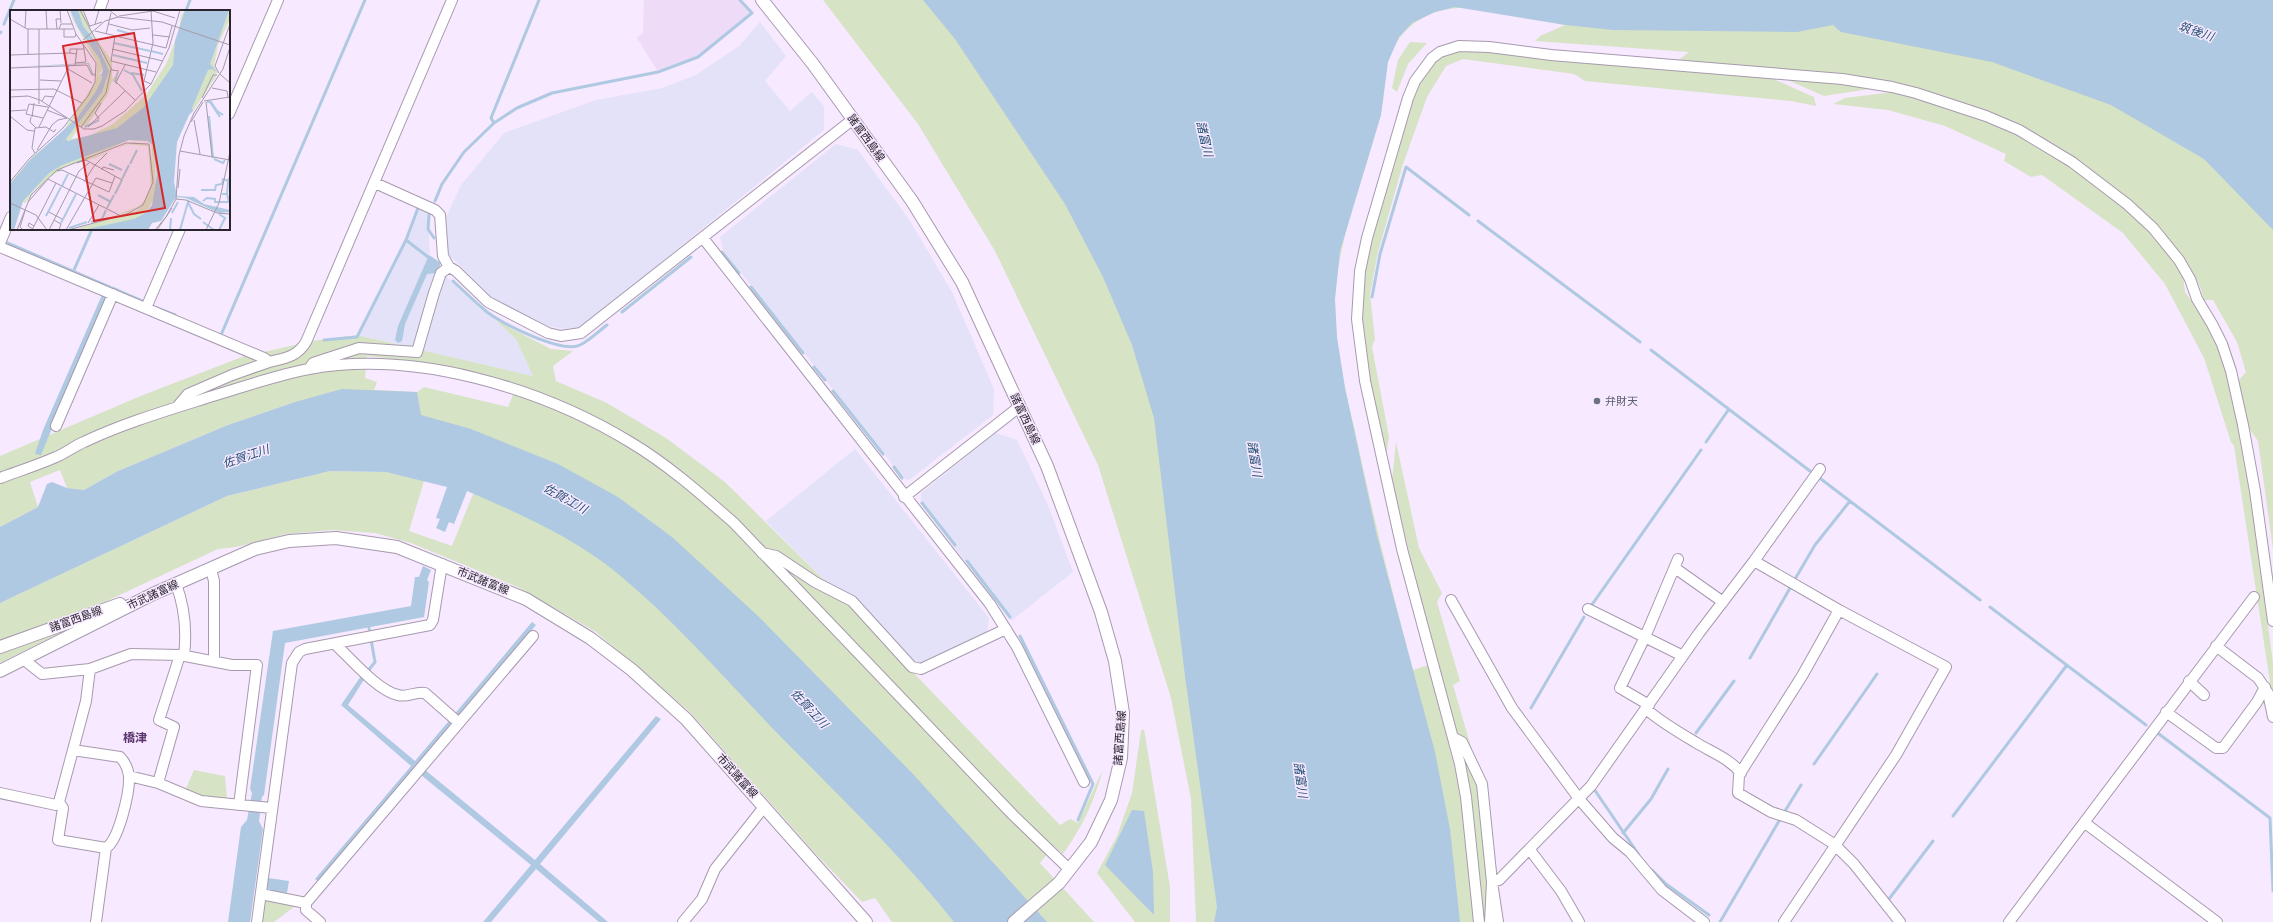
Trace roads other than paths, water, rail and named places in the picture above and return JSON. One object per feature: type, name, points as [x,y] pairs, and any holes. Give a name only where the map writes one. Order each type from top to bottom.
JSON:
[{"type":"main road","name":"諸富西島線","points":[[762,0],[813,64],[852,120],[912,200],[962,282],[1047,466],[1101,612],[1115,661],[1123,713],[1121,758],[1111,800],[1090,842],[1070,870],[1059,883],[1014,922]]},
{"type":"main road","name":"市武諸富線","points":[[0,670],[153,594],[255,549],[289,541],[336,538],[397,547],[526,599],[590,638],[632,670],[686,719],[866,922]]},
{"type":"main road","name":"諸富西島線","points":[[0,647],[90,614],[153,594]]},
{"type":"street","points":[[99,10],[103,0]]},
{"type":"street","points":[[230,112],[278,0]]},
{"type":"street","points":[[176,408],[188,394],[232,375],[269,362],[294,356],[301,350],[306,342],[375,183],[452,0]]},
{"type":"street","points":[[1480,922],[1466,797],[1454,738],[1427,648],[1402,549],[1365,381],[1357,319],[1360,271],[1367,238],[1408,98],[1415,80],[1432,58],[1444,50],[1459,46],[1489,47],[1551,55],[1842,79],[1892,87],[1916,92],[1986,116],[2019,130],[2072,162],[2127,204],[2153,228],[2179,260],[2190,279],[2197,299],[2222,344],[2232,371],[2243,425],[2255,491],[2273,621]]},
{"type":"street","points":[[375,183],[435,210],[440,215],[443,256],[449,267],[456,271],[488,302],[548,333],[561,336],[572,336],[581,333],[852,120]]},
{"type":"street","points":[[1,240],[10,219]]},
{"type":"street","points":[[146,308],[180,230]]},
{"type":"street","points":[[703,238],[990,604],[1006,629],[1084,782]]},
{"type":"street","points":[[0,247],[264,358],[269,362]]},
{"type":"street","points":[[309,369],[313,362],[360,348],[417,352],[441,273],[449,267]]},
{"type":"street","points":[[56,426],[108,292]]},
{"type":"street","points":[[0,478],[58,456],[84,442],[176,408],[309,369],[361,363],[401,365],[433,369],[512,389],[573,412],[631,442],[695,489],[734,523],[1013,815],[1070,870]]},
{"type":"street","points":[[904,496],[1019,407]]},
{"type":"street","points":[[1492,882],[1499,880],[1580,800],[1820,469]]},
{"type":"street","points":[[762,553],[776,556],[815,582],[852,601],[912,667],[921,669],[1006,629]]},
{"type":"street","points":[[1754,561],[1839,610],[1946,667],[1896,755],[1834,844],[1784,922]]},
{"type":"street","points":[[257,922],[261,894],[268,808],[292,663],[299,652],[430,625],[433,620],[442,564]]},
{"type":"street","points":[[1723,602],[1677,564],[1645,637],[1620,688],[1647,707],[1657,719],[1733,763],[1741,773]]},
{"type":"street","points":[[211,569],[214,581],[214,662]]},
{"type":"street","points":[[158,783],[174,727],[159,720],[182,656],[186,639],[184,605],[176,584]]},
{"type":"street","points":[[2009,922],[2254,597]]},
{"type":"street","points":[[1451,600],[1512,708],[1580,800],[1613,838],[1630,852],[1662,890],[1704,922]]},
{"type":"street","points":[[1588,609],[1683,656]]},
{"type":"street","points":[[1839,610],[1802,676],[1741,773],[1738,792],[1771,812],[1796,820],[1834,844],[1854,864],[1900,922]]},
{"type":"street","points":[[320,922],[306,910],[306,903],[425,763],[456,720],[533,636]]},
{"type":"street","points":[[335,644],[367,674],[392,694],[400,696],[420,692],[425,693],[456,720]]},
{"type":"street","points":[[2216,646],[2258,678],[2265,687],[2273,717]]},
{"type":"street","points":[[23,659],[42,674],[90,669],[131,654],[182,656],[214,662],[256,666],[241,805]]},
{"type":"street","points":[[0,793],[56,805],[59,802],[87,695],[90,669]]},
{"type":"street","points":[[2190,681],[2204,695]]},
{"type":"street","points":[[2166,712],[2216,748],[2223,748],[2257,702],[2265,687]]},
{"type":"street","points":[[1454,738],[1462,742],[1482,784],[1492,882],[1498,922]]},
{"type":"street","points":[[59,802],[63,808],[58,840],[106,848],[112,844],[117,835],[129,776],[125,762],[120,757],[73,750]]},
{"type":"street","points":[[129,776],[158,783],[201,801],[268,808]]},
{"type":"street","points":[[683,922],[702,899],[715,869],[764,807]]},
{"type":"street","points":[[2085,823],[2216,922]]},
{"type":"street","points":[[96,922],[106,848]]},
{"type":"street","points":[[1530,850],[1561,891],[1578,922]]},
{"type":"street","points":[[1490,922],[1492,882]]},
{"type":"street","points":[[261,894],[306,903]]},
{"type":"water","points":[[923,0],[2273,0],[2273,230],[2204,159],[2111,105],[1992,62],[1841,32],[1833,25],[1797,32],[1613,30],[1566,25],[1455,7],[1435,12],[1412,23],[1399,37],[1388,62],[1381,115],[1340,251],[1335,299],[1337,337],[1345,388],[1377,536],[1435,752],[1450,829],[1460,922],[1214,922],[1217,907],[1185,676],[1154,418],[1132,345],[1103,277],[1065,204],[955,39]]},
{"type":"water","points":[[0,238],[111,286],[112,288],[109,289],[41,455],[35,454],[43,430],[105,288],[0,243]]},
{"type":"water","points":[[429,255],[441,263],[437,273],[427,274],[405,324],[402,341],[398,343],[395,340],[398,326]]},
{"type":"water","name":"佐賀江川","points":[[342,389],[417,392],[421,415],[471,429],[558,464],[618,497],[672,537],[758,616],[913,774],[1047,922],[954,922],[914,874],[871,828],[783,739],[681,632],[639,592],[600,560],[564,537],[525,517],[467,491],[454,524],[449,522],[445,532],[436,528],[440,519],[436,518],[447,487],[386,472],[330,471],[227,496],[0,603],[0,527],[38,507],[47,484],[52,482],[67,488],[84,490],[118,471],[228,425],[295,402]]},
{"type":"water","points":[[423,566],[431,570],[427,580],[429,582],[424,617],[285,643],[264,795],[262,797],[259,821],[263,829],[250,922],[228,922],[241,827],[247,820],[252,793],[250,789],[273,631],[411,606],[415,577],[419,577]]},
{"type":"water","points":[[532,622],[536,625],[419,765],[535,860],[656,716],[661,719],[540,864],[608,922],[599,922],[536,869],[491,922],[483,922],[531,865],[415,770],[320,883],[315,879],[411,766],[341,705],[361,676],[365,678],[348,705],[415,761]]},
{"type":"water","points":[[1132,810],[1144,811],[1153,872],[1154,915],[1105,865]]},
{"type":"water","points":[[268,878],[289,881],[287,893],[267,890]]},
{"type":"waterway","points":[[4,24],[14,0]]},
{"type":"waterway","points":[[186,10],[190,0]]},
{"type":"waterway","points":[[221,335],[365,0]]},
{"type":"waterway","points":[[494,123],[491,118],[539,0]]},
{"type":"waterway","points":[[435,201],[442,184],[464,152],[494,123],[517,108],[552,93],[658,72],[698,57],[752,13],[740,0]]},
{"type":"waterway","points":[[1372,297],[1380,254],[1406,167],[1469,215]]},
{"type":"waterway","points":[[418,208],[406,240],[428,257]]},
{"type":"waterway","points":[[429,215],[428,229],[434,238]]},
{"type":"waterway","points":[[1478,221],[1640,342]]},
{"type":"waterway","points":[[74,270],[92,230]]},
{"type":"waterway","points":[[324,340],[357,337],[406,240]]},
{"type":"waterway","points":[[722,252],[739,273]]},
{"type":"waterway","points":[[622,312],[691,257]]},
{"type":"waterway","points":[[453,281],[487,312],[519,330],[547,342],[571,347],[580,345],[607,325]]},
{"type":"waterway","points":[[751,287],[803,353]]},
{"type":"waterway","points":[[112,288],[142,301]]},
{"type":"waterway","points":[[152,306],[175,315]]},
{"type":"waterway","points":[[1651,350],[1810,471]]},
{"type":"waterway","points":[[814,367],[825,380]]},
{"type":"waterway","points":[[833,391],[883,454]]},
{"type":"waterway","points":[[1706,442],[1729,409]]},
{"type":"waterway","points":[[1591,606],[1701,450]]},
{"type":"waterway","points":[[894,467],[902,478]]},
{"type":"waterway","points":[[1817,476],[1980,600]]},
{"type":"waterway","points":[[1795,579],[1815,545],[1850,501]]},
{"type":"waterway","points":[[922,503],[955,545]]},
{"type":"waterway","points":[[967,561],[1010,617]]},
{"type":"waterway","points":[[1750,658],[1790,588]]},
{"type":"waterway","points":[[1990,607],[2146,725]]},
{"type":"waterway","points":[[1531,708],[1584,617]]},
{"type":"waterway","points":[[367,672],[375,662],[369,628]]},
{"type":"waterway","points":[[1020,636],[1093,784],[1078,820]]},
{"type":"waterway","points":[[1953,816],[2067,665]]},
{"type":"waterway","points":[[1814,764],[1877,674]]},
{"type":"waterway","points":[[1696,733],[1734,681]]},
{"type":"waterway","points":[[2159,734],[2270,818],[2273,891]]},
{"type":"waterway","points":[[1623,833],[1651,799],[1668,769]]},
{"type":"waterway","points":[[1785,811],[1801,785]]},
{"type":"waterway","points":[[1594,789],[1639,855]]},
{"type":"waterway","points":[[1720,922],[1779,821]]},
{"type":"waterway","points":[[1889,899],[1933,841]]},
{"type":"waterway","points":[[1652,870],[1666,884],[1709,915]]},
{"type":"place","name":"弁財天","points":[[1597,401]]},
{"type":"district","name":"橋津","points":[[135,738]]},
{"type":"water label","name":"筑後川","points":[[2196,32]]},
{"type":"water label","name":"諸富川","points":[[1204,139]]},
{"type":"water label","name":"諸富川","points":[[1254,459]]},
{"type":"water label","name":"諸富川","points":[[1300,780]]}]
